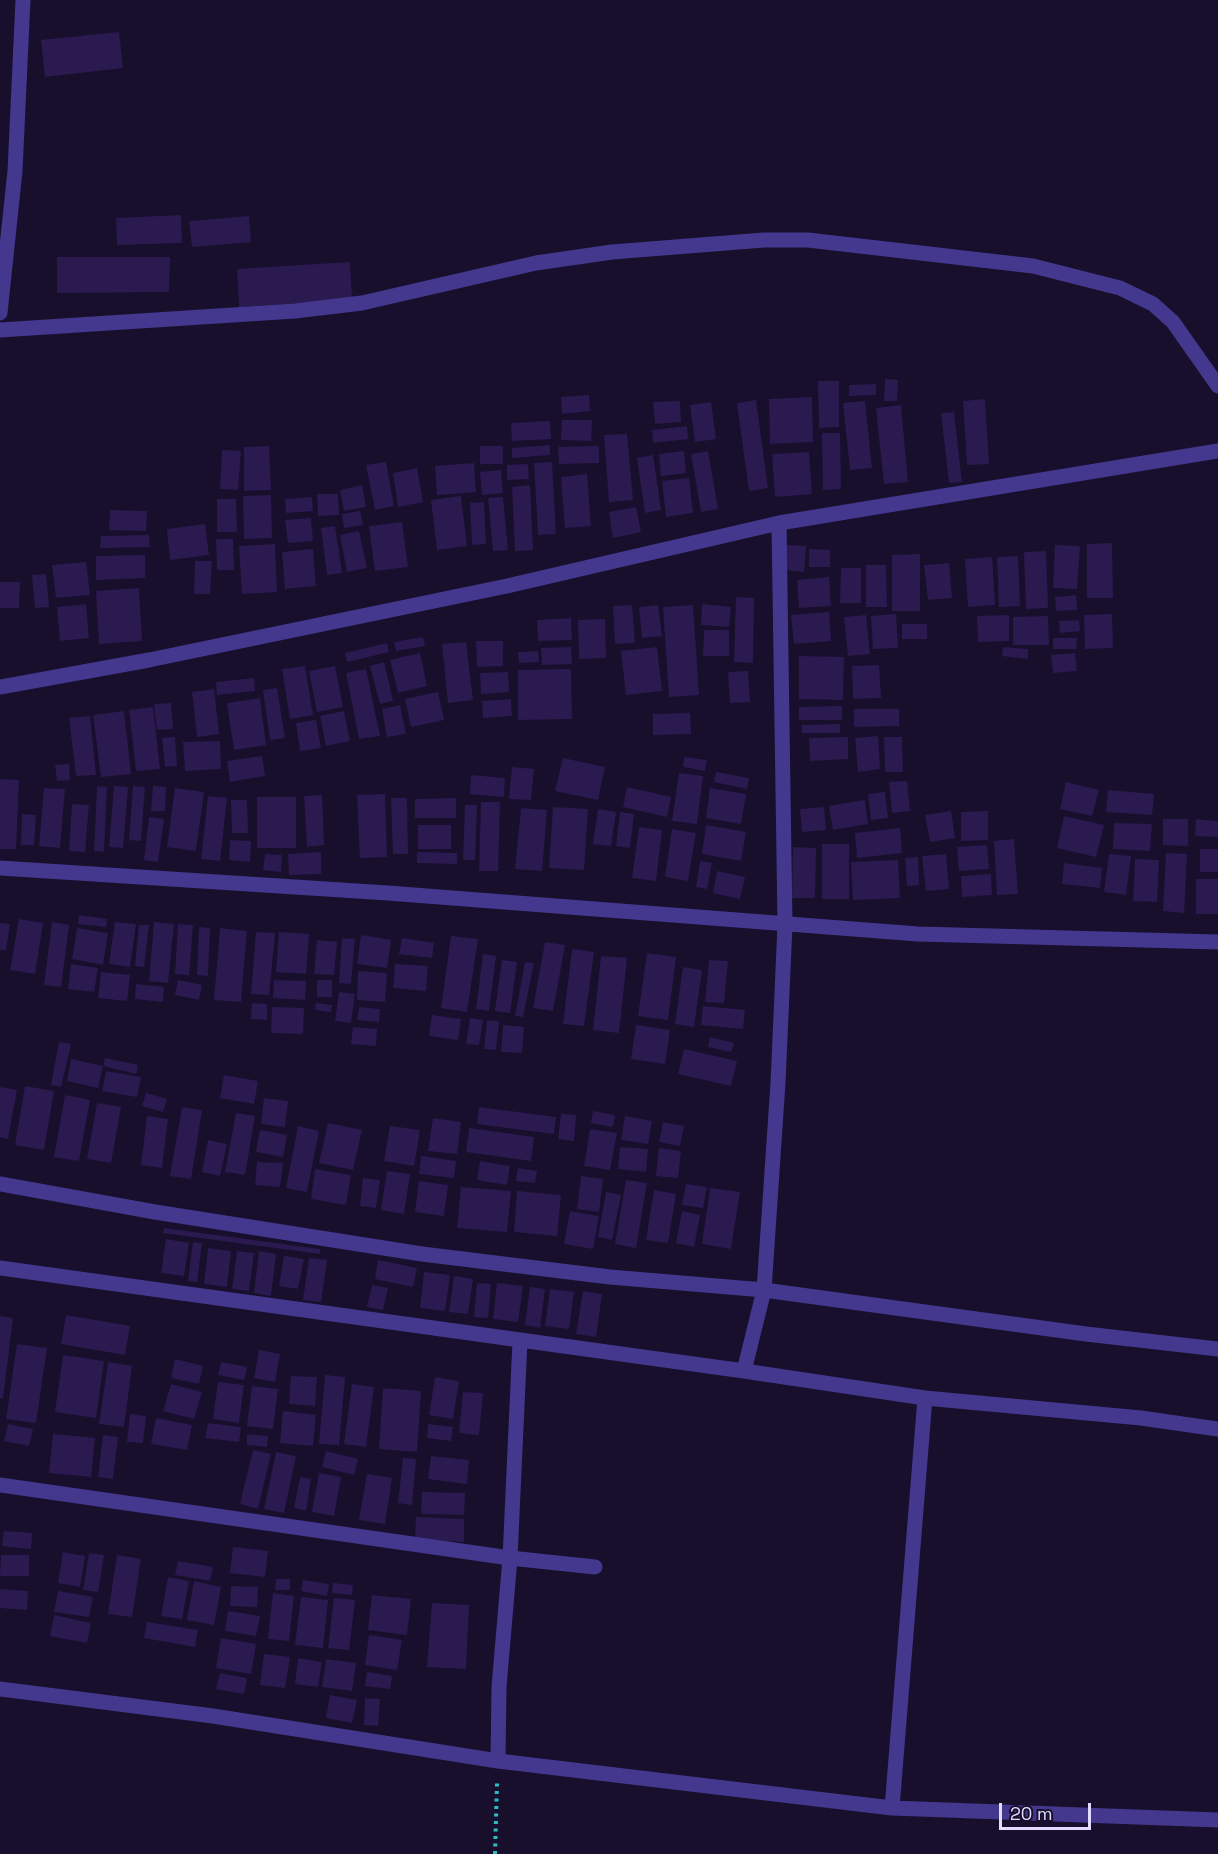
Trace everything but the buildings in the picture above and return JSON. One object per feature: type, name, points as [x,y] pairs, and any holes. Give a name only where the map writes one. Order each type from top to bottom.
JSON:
[{"type":"street","points":[[0,313],[15,171],[23,0]]},
{"type":"street","points":[[0,330],[295,311],[362,303],[536,263],[601,253],[764,240],[808,240],[1033,266],[1120,288],[1153,304],[1173,322],[1218,386]]},
{"type":"street","points":[[0,687],[149,660],[507,586],[779,523],[1218,452]]},
{"type":"street","points":[[744,1371],[764,1290],[778,1083],[785,925],[779,523]]},
{"type":"street","points":[[0,868],[377,892],[785,925],[930,934],[1218,942]]},
{"type":"street","points":[[0,1184],[155,1212],[422,1254],[610,1277],[764,1290],[1218,1349]]},
{"type":"street","points":[[0,1268],[924,1398],[1142,1418],[1218,1429]]},
{"type":"street","points":[[498,1761],[499,1687],[510,1558],[520,1341]]},
{"type":"street","points":[[892,1808],[924,1398]]},
{"type":"street","points":[[0,1485],[510,1558],[595,1568]]},
{"type":"street","points":[[0,1689],[213,1716],[498,1761],[892,1808],[1218,1820]]},
{"type":"path","points":[[495,1854],[498,1761]]}]
